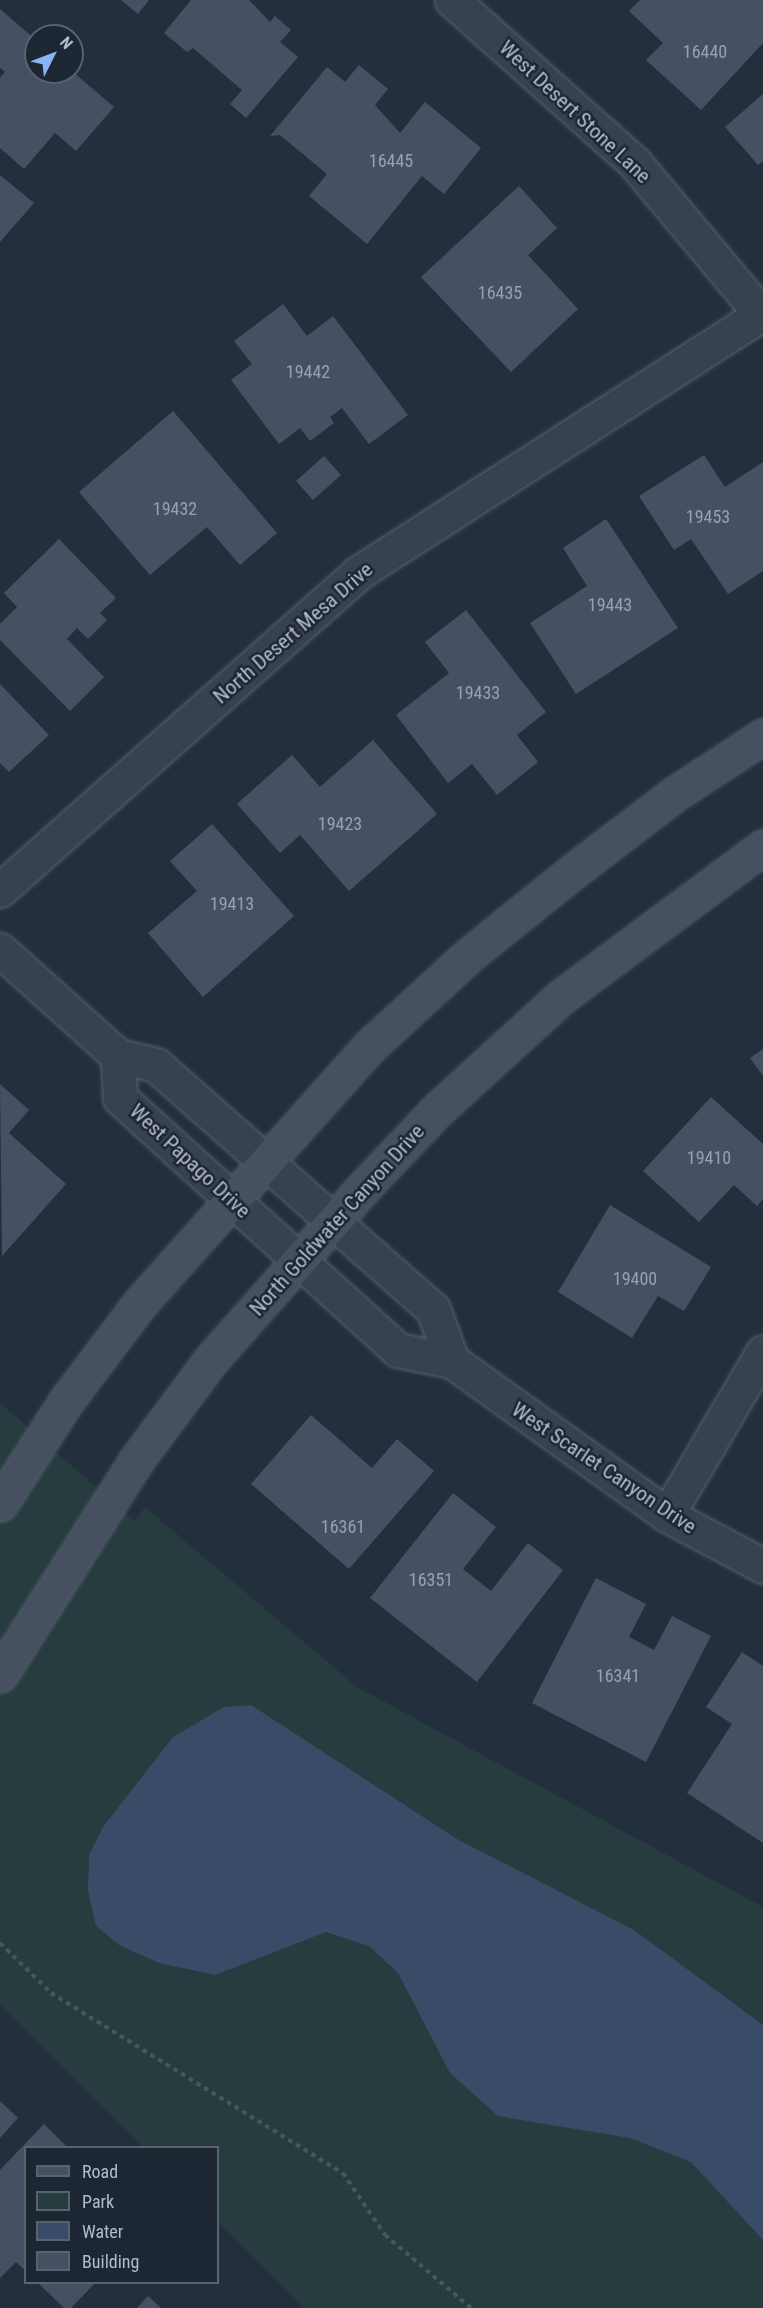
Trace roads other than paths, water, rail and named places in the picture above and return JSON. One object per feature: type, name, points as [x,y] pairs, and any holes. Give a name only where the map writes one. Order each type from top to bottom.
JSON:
[{"type":"street","name":"West Desert Stone Lane","points":[[452,0],[634,162],[762,314]]},
{"type":"street","name":"North Desert Mesa Drive","points":[[0,890],[358,573],[762,314]]},
{"type":"street","points":[[0,1504],[95,1361],[230,1197],[370,1046],[469,955],[673,795],[763,736]]},
{"type":"street","name":"North Goldwater Canyon Drive","points":[[0,1675],[135,1462],[210,1361],[297,1260],[435,1112],[561,997],[763,848]]},
{"type":"street","points":[[0,950],[118,1056],[156,1065],[433,1309],[452,1360]]},
{"type":"street","name":"West Papago Drive","points":[[118,1056],[120,1098],[264,1229]]},
{"type":"street","name":"West Scarlet Canyon Drive","points":[[264,1229],[398,1350],[452,1360],[667,1515],[763,1566]]},
{"type":"street","points":[[667,1515],[763,1352]]},
{"type":"water","points":[[251,1705],[457,1839],[634,1930],[763,2025],[763,2240],[691,2162],[630,2138],[498,2116],[450,2073],[398,1973],[369,1946],[326,1932],[215,1975],[159,1963],[119,1945],[96,1926],[88,1891],[89,1855],[103,1827],[173,1737],[224,1707]]}]
